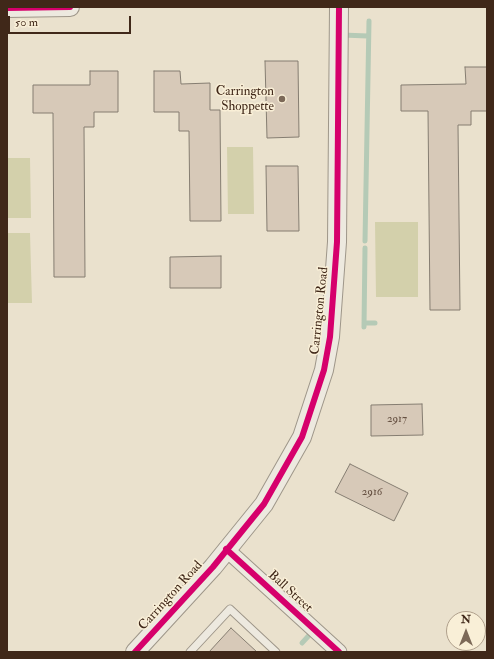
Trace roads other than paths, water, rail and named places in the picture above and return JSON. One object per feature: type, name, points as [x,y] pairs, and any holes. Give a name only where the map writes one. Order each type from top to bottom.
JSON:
[{"type":"street","points":[[7,8],[70,7]]},
{"type":"street","name":"Carrington Road","points":[[135,652],[212,567],[264,504],[302,437],[324,370],[330,337],[337,242],[339,7]]},
{"type":"street","name":"Ball Street","points":[[226,549],[338,652]]},
{"type":"lane","points":[[190,652],[230,608],[276,652]]},
{"type":"waterway","points":[[365,241],[369,21]]},
{"type":"waterway","points":[[342,35],[368,36]]},
{"type":"waterway","points":[[364,327],[365,248]]},
{"type":"waterway","points":[[364,323],[375,323]]},
{"type":"waterway","points":[[302,643],[313,631]]},
{"type":"place","name":"Carrington Shoppette","points":[[282,99]]}]
